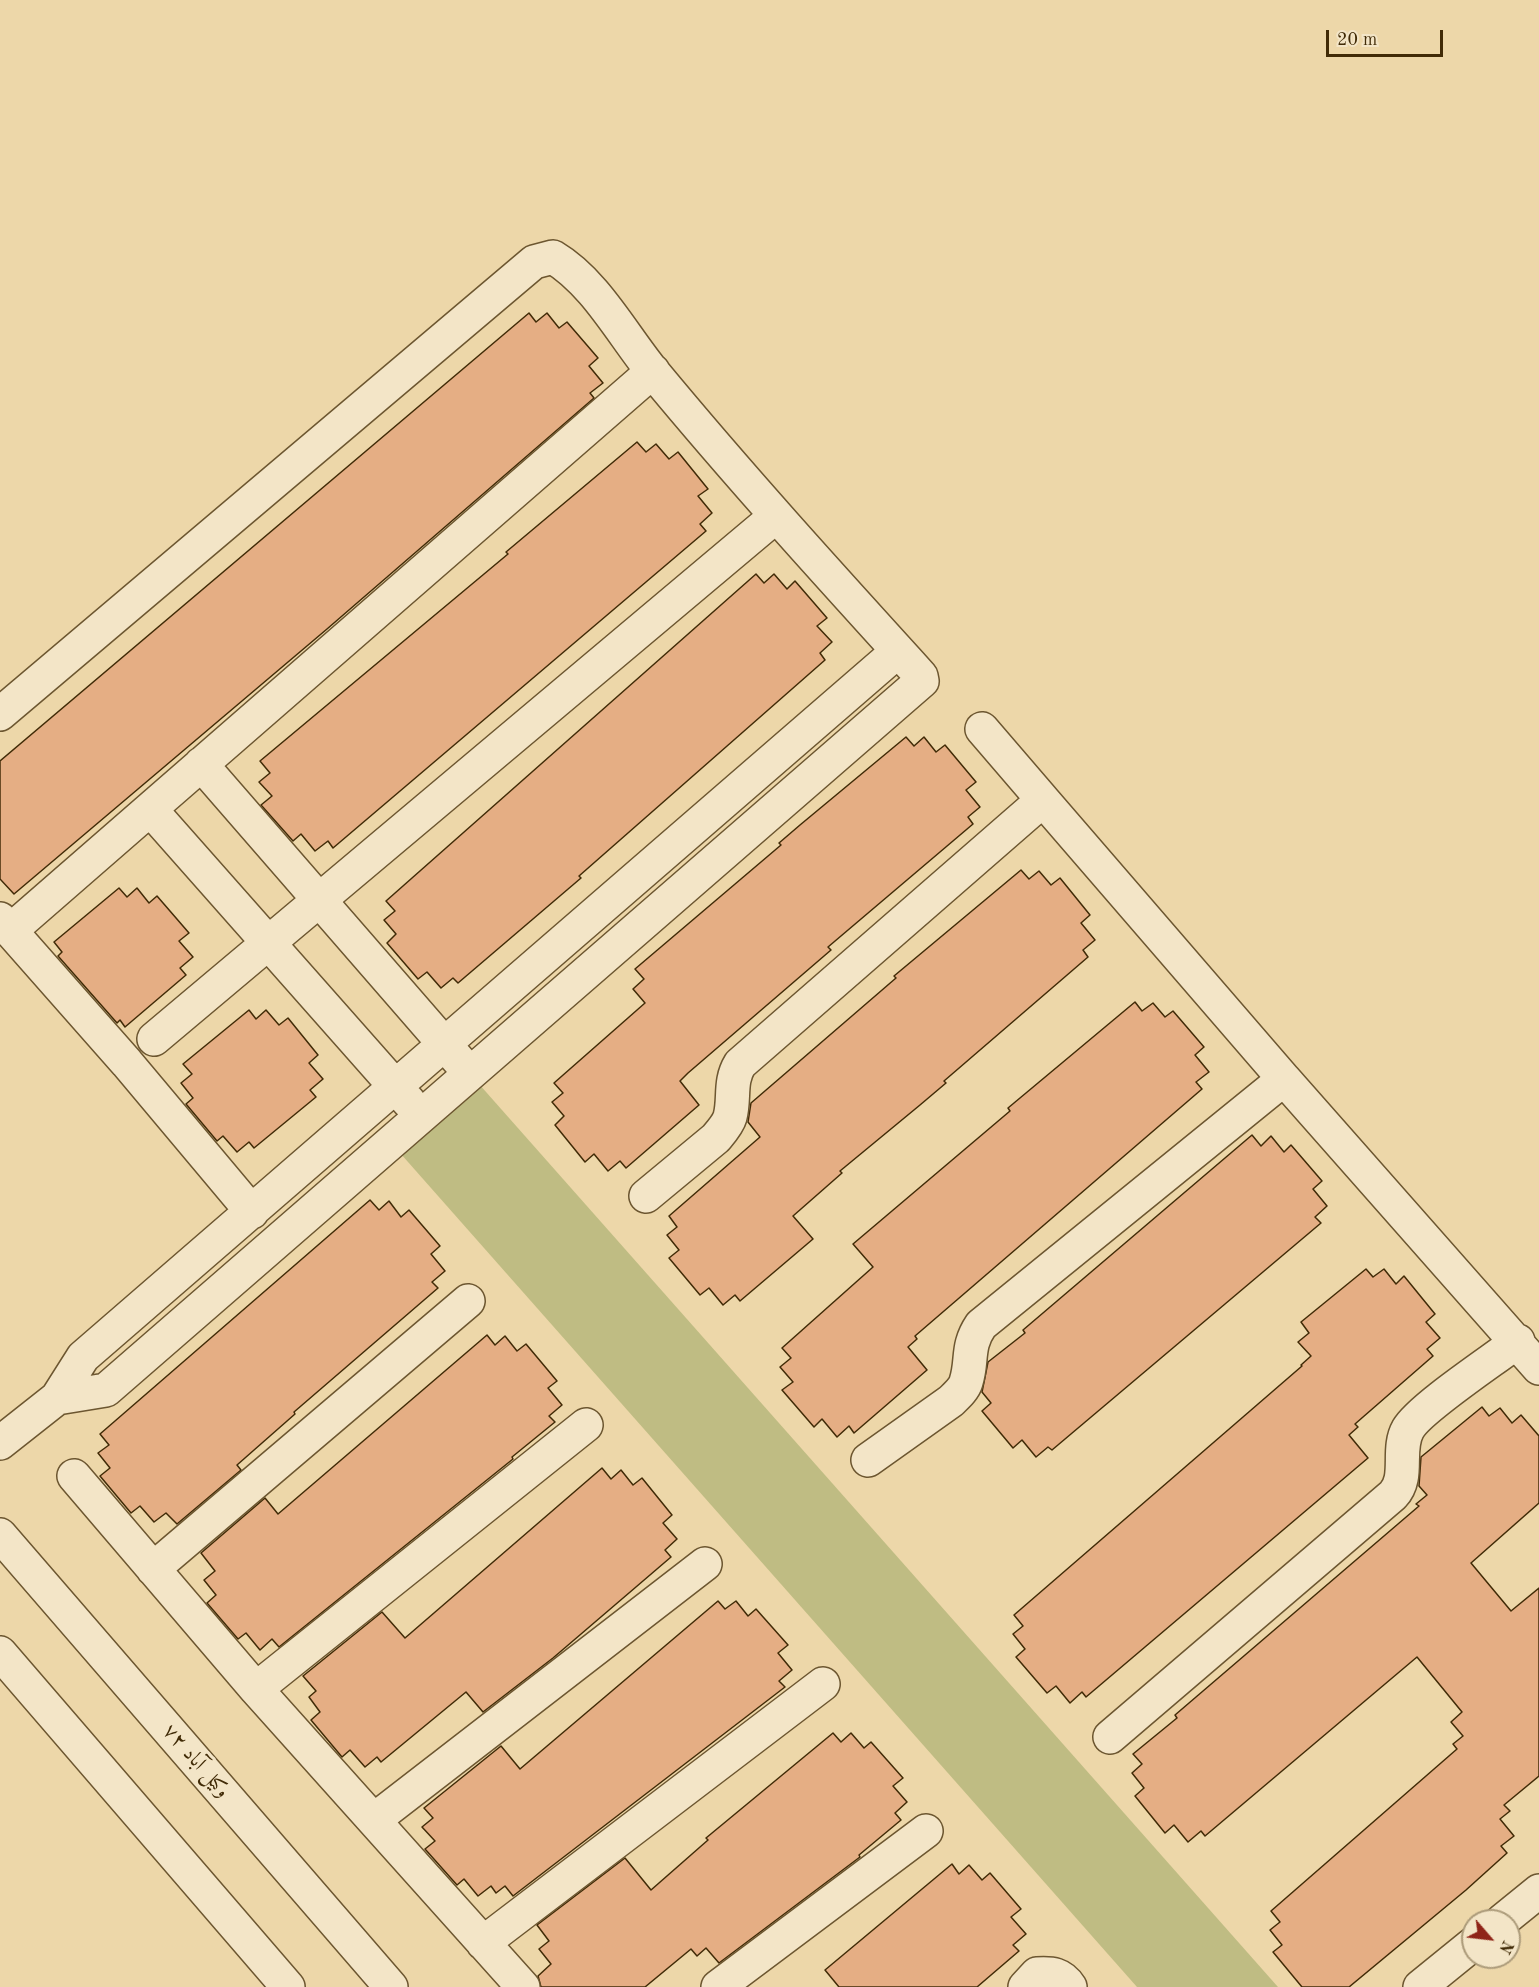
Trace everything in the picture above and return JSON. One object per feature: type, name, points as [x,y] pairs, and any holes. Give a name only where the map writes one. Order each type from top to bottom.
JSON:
[{"type":"street","points":[[0,714],[534,262],[553,257],[573,269],[653,372],[776,516],[921,676],[922,681],[918,687],[106,1390],[57,1398]]},
{"type":"street","points":[[252,1212],[127,1063],[5,925],[150,809],[653,372]]},
{"type":"street","points":[[154,1039],[776,516]]},
{"type":"street","points":[[0,1443],[57,1398],[83,1357],[898,651]]},
{"type":"street","points":[[982,729],[1284,1079],[1518,1341],[1539,1368]]},
{"type":"street","points":[[201,764],[471,1074]]},
{"type":"street","points":[[646,1196],[716,1138],[723,1129],[730,1117],[733,1074],[740,1064],[1043,800]]},
{"type":"street","points":[[150,809],[423,1117]]},
{"type":"street","points":[[868,1460],[960,1391],[966,1382],[972,1338],[981,1325],[1284,1079]]},
{"type":"street","points":[[153,1569],[468,1301]]},
{"type":"street","points":[[1110,1737],[1393,1495],[1399,1488],[1402,1478],[1402,1444],[1413,1420],[1518,1341]]},
{"type":"street","points":[[256,1689],[586,1425]]},
{"type":"street","points":[[74,1476],[256,1689],[523,1987]]},
{"type":"street","name":"۷۲ وکیل آباد","points":[[0,1535],[391,1987]]},
{"type":"street","points":[[374,1820],[705,1564]]},
{"type":"street","points":[[0,1653],[288,1987]]},
{"type":"street","points":[[483,1943],[823,1684]]},
{"type":"street","points":[[718,1987],[926,1831]]},
{"type":"street","points":[[1517,1909],[1539,1891]]},
{"type":"street","points":[[1420,1987],[1461,1954]]},
{"type":"street","points":[[1025,1986],[1037,1974],[1052,1973],[1065,1979],[1070,1987]]},
{"type":"shaded area","points":[[471,1075],[1278,1987],[1137,1987],[393,1145]]},
{"type":"building","points":[[529,313],[536,322],[547,313],[559,328],[567,322],[598,358],[589,366],[603,383],[590,393],[594,398],[327,629],[14,894],[0,879],[0,761]]},
{"type":"building","points":[[637,442],[646,452],[656,444],[669,459],[678,452],[708,489],[698,496],[712,513],[700,524],[706,531],[333,848],[328,841],[315,851],[301,834],[293,841],[261,805],[272,796],[259,782],[270,773],[260,761],[508,554],[506,552]]},
{"type":"building","points":[[756,574],[764,583],[774,574],[787,589],[795,581],[827,618],[817,626],[832,642],[820,653],[825,660],[579,876],[581,878],[458,983],[453,978],[441,988],[427,972],[418,979],[387,943],[396,934],[384,920],[395,911],[386,901]]},
{"type":"building","points":[[906,737],[914,746],[924,737],[936,752],[945,745],[976,782],[966,790],[980,807],[968,817],[973,824],[828,947],[831,950],[680,1081],[699,1105],[626,1168],[620,1161],[608,1171],[594,1154],[585,1162],[555,1125],[564,1116],[552,1102],[563,1093],[554,1083],[645,1003],[633,989],[644,979],[635,969],[781,845],[779,843],[800,825]]},
{"type":"building","points":[[1021,870],[1029,879],[1039,871],[1051,885],[1060,878],[1090,915],[1081,923],[1095,940],[1083,950],[1088,957],[944,1081],[946,1083],[840,1171],[842,1173],[793,1216],[813,1239],[740,1301],[735,1295],[723,1305],[709,1288],[700,1295],[669,1258],[679,1250],[667,1235],[677,1227],[669,1216],[760,1137],[748,1122],[751,1103],[896,978],[894,976]]},
{"type":"building","points":[[119,888],[127,897],[137,888],[149,903],[157,896],[189,933],[179,941],[193,957],[180,968],[186,975],[125,1027],[120,1020],[117,1023],[58,956],[62,952],[54,942]]},
{"type":"building","points":[[1135,1002],[1142,1011],[1153,1003],[1165,1017],[1173,1011],[1204,1047],[1195,1055],[1209,1072],[1196,1082],[1202,1089],[915,1336],[917,1339],[908,1347],[927,1370],[854,1433],[849,1426],[837,1437],[822,1419],[814,1427],[782,1390],[793,1382],[780,1367],[791,1358],[782,1348],[873,1267],[853,1244],[1010,1111],[1008,1108]]},
{"type":"building","points":[[249,1010],[256,1019],[266,1010],[279,1025],[288,1018],[318,1055],[309,1063],[323,1079],[310,1090],[316,1097],[254,1148],[249,1142],[237,1152],[223,1136],[217,1141],[186,1104],[193,1098],[181,1083],[192,1074],[183,1064]]},
{"type":"building","points":[[1252,1135],[1261,1146],[1271,1136],[1284,1152],[1291,1145],[1322,1181],[1313,1189],[1327,1206],[1315,1217],[1321,1223],[1052,1450],[1048,1447],[1036,1457],[1022,1440],[1013,1448],[982,1411],[991,1403],[982,1392],[988,1362],[1025,1333],[1023,1330]]},
{"type":"building","points":[[370,1200],[379,1210],[389,1201],[401,1217],[409,1210],[440,1246],[431,1254],[445,1271],[432,1282],[438,1288],[294,1412],[295,1414],[237,1465],[241,1470],[177,1524],[166,1513],[154,1522],[140,1506],[131,1513],[100,1476],[110,1468],[98,1453],[109,1445],[100,1434]]},
{"type":"building","points":[[1366,1269],[1373,1277],[1384,1269],[1396,1284],[1404,1276],[1435,1314],[1426,1322],[1440,1338],[1427,1349],[1433,1356],[1355,1424],[1358,1427],[1349,1435],[1368,1458],[1086,1697],[1082,1692],[1070,1703],[1056,1686],[1047,1693],[1016,1657],[1025,1649],[1013,1634],[1023,1626],[1014,1615],[1302,1366],[1311,1356],[1298,1342],[1309,1333],[1301,1322]]},
{"type":"building","points":[[487,1335],[495,1345],[505,1336],[517,1351],[526,1344],[557,1381],[548,1388],[562,1405],[549,1416],[555,1422],[512,1457],[513,1459],[279,1647],[272,1639],[260,1650],[246,1633],[238,1639],[207,1603],[216,1595],[204,1580],[215,1571],[201,1553],[265,1498],[278,1514]]},
{"type":"building","points":[[1482,1407],[1489,1416],[1500,1408],[1512,1423],[1521,1415],[1539,1436],[1539,1503],[1471,1563],[1511,1611],[1539,1588],[1539,1776],[1504,1805],[1510,1811],[1500,1819],[1514,1836],[1501,1846],[1507,1853],[1466,1890],[1349,1987],[1302,1987],[1273,1952],[1282,1945],[1270,1930],[1280,1922],[1271,1911],[1457,1749],[1453,1744],[1463,1736],[1451,1722],[1462,1712],[1417,1657],[1205,1836],[1201,1831],[1188,1842],[1174,1825],[1165,1833],[1135,1796],[1144,1788],[1132,1773],[1142,1764],[1133,1754],[1177,1718],[1175,1715],[1419,1506],[1416,1504],[1427,1495],[1419,1486],[1421,1457]]},
{"type":"building","points":[[602,1468],[611,1479],[621,1470],[633,1485],[642,1478],[672,1515],[663,1523],[677,1539],[665,1550],[671,1557],[553,1658],[483,1712],[466,1692],[381,1762],[377,1757],[365,1767],[350,1750],[342,1757],[311,1720],[320,1712],[309,1697],[316,1691],[303,1676],[382,1612],[405,1638]]},
{"type":"building","points":[[718,1601],[725,1609],[736,1601],[748,1616],[756,1609],[788,1645],[778,1653],[792,1670],[779,1681],[785,1687],[513,1896],[505,1886],[496,1893],[491,1886],[478,1896],[464,1879],[457,1885],[425,1849],[435,1841],[422,1827],[433,1818],[424,1808],[501,1746],[520,1769]]},
{"type":"building","points":[[833,1733],[841,1742],[851,1733],[864,1748],[871,1742],[903,1778],[893,1786],[907,1802],[895,1813],[901,1820],[859,1855],[860,1857],[719,1963],[706,1948],[697,1956],[691,1949],[645,1987],[541,1987],[538,1976],[551,1964],[539,1949],[549,1941],[537,1925],[625,1858],[651,1890],[708,1840],[706,1838]]},
{"type":"building","points":[[952,1864],[959,1874],[969,1865],[982,1880],[990,1873],[1021,1909],[1011,1917],[1026,1934],[1013,1945],[1019,1951],[977,1987],[839,1987],[825,1970]]}]
